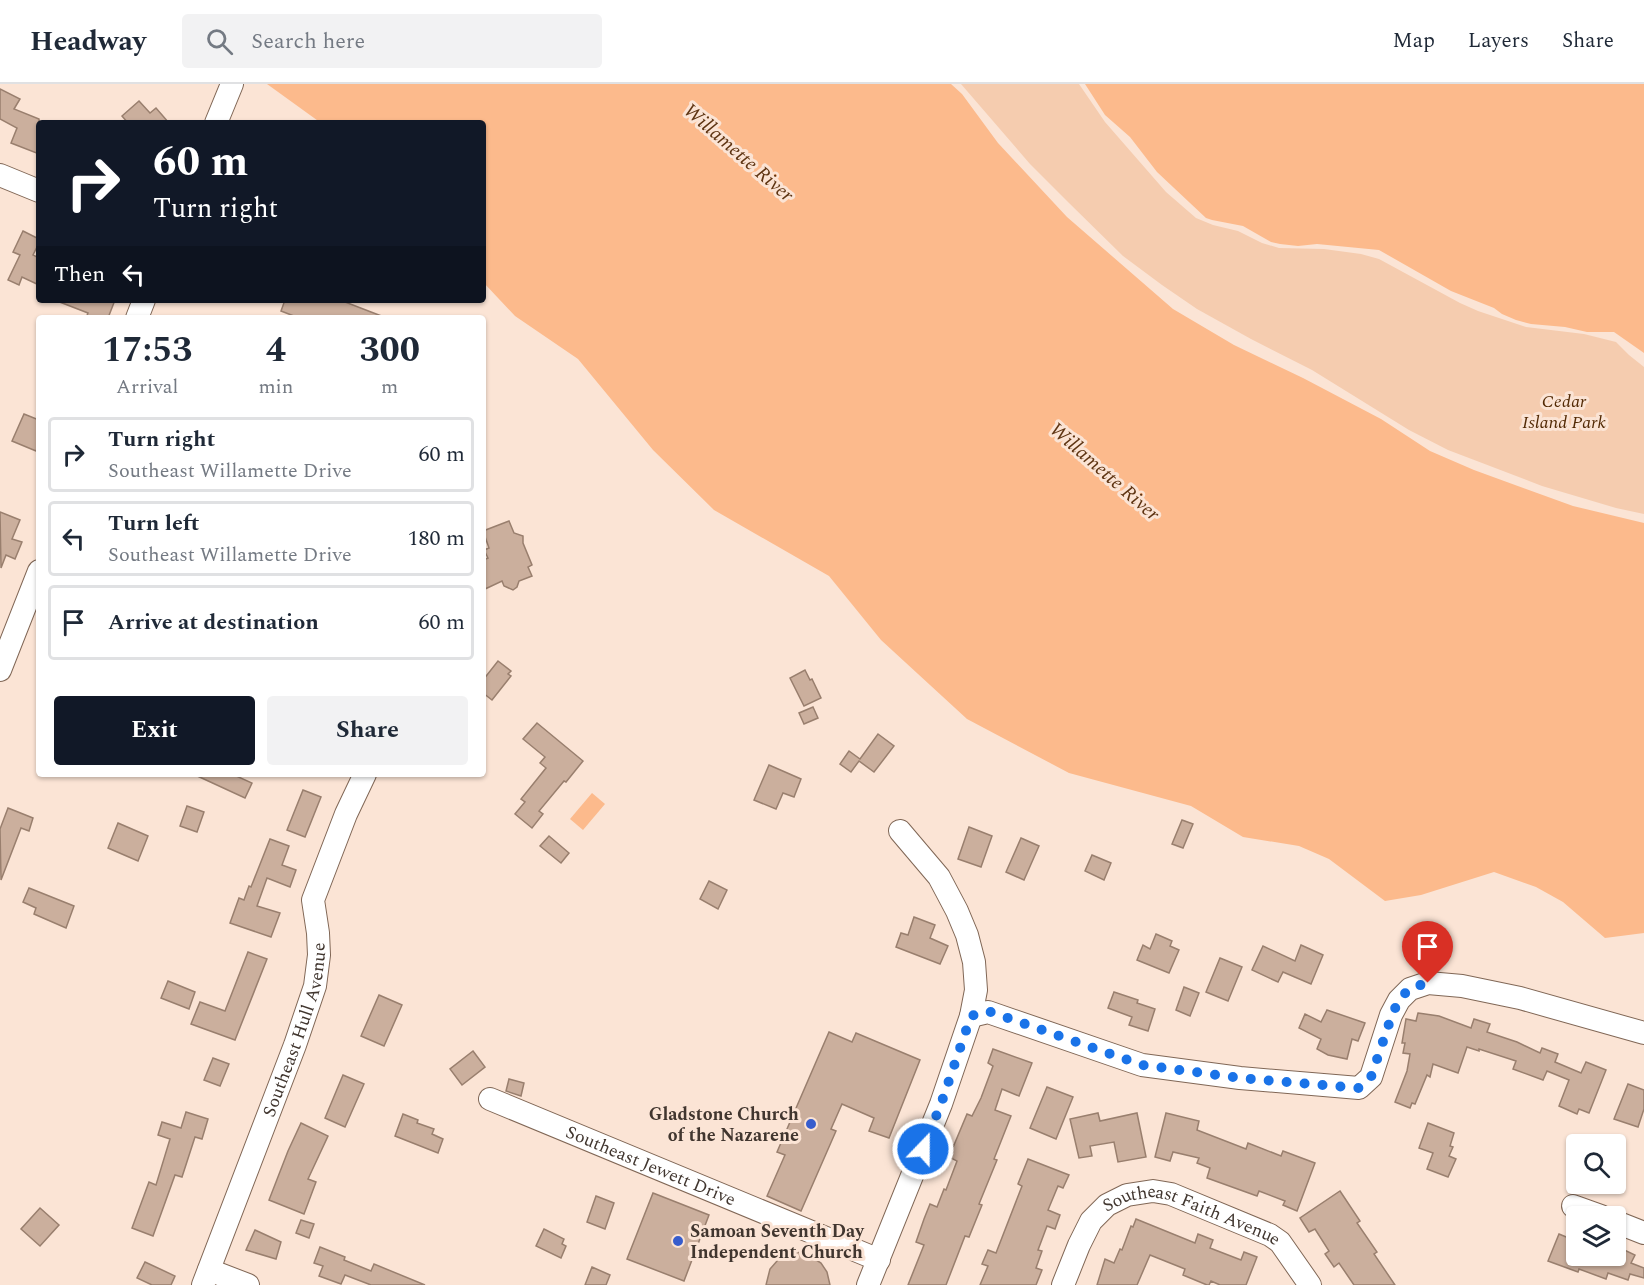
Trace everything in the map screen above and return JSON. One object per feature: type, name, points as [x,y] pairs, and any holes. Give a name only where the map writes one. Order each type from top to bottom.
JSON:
[{"type":"street","points":[[217,120],[232,84]]},
{"type":"street","points":[[0,175],[36,190]]},
{"type":"street","points":[[0,670],[36,579]]},
{"type":"street","name":"Southeast Hull Avenue","points":[[206,1277],[296,1045],[315,986],[319,955],[313,900],[346,814],[364,777]]},
{"type":"street","points":[[868,1285],[941,1104],[971,1016],[976,990],[974,962],[967,935],[957,911],[939,877],[900,831]]},
{"type":"street","points":[[971,1016],[988,1011],[1142,1065],[1240,1078],[1359,1088],[1371,1077],[1399,1000],[1410,988],[1428,983],[1462,986],[1520,998],[1644,1033]]},
{"type":"street","name":"Southeast Jewett Drive","points":[[490,1100],[879,1260]]},
{"type":"street","name":"Southeast Faith Avenue","points":[[1064,1285],[1091,1221],[1107,1205],[1127,1195],[1154,1191],[1171,1194],[1270,1235],[1280,1242],[1310,1285]]},
{"type":"street","points":[[1626,1226],[1644,1233]]},
{"type":"street","points":[[206,1277],[248,1285]]},
{"type":"green space","name":"Cedar Island Park","points":[[961,84],[1079,84],[1105,122],[1166,192],[1196,218],[1238,231],[1262,243],[1279,248],[1324,249],[1379,259],[1478,311],[1526,327],[1584,334],[1616,342],[1644,367],[1644,514],[1542,486],[1448,450],[1409,430],[1312,370],[1197,309],[1123,256],[1030,164]]},
{"type":"water","name":"Willamette River","points":[[267,84],[951,84],[962,94],[998,143],[1067,217],[1173,309],[1234,345],[1381,419],[1430,451],[1474,470],[1573,506],[1644,523],[1644,933],[1605,938],[1563,902],[1536,887],[1494,872],[1421,895],[1385,901],[1329,859],[1299,846],[1243,837],[1191,806],[1069,773],[967,719],[881,640],[829,576],[714,510],[653,450],[578,359],[515,316],[486,285],[486,120],[317,120]]},
{"type":"water","points":[[1085,84],[1644,84],[1644,353],[1614,332],[1587,332],[1516,320],[1494,308],[1451,291],[1379,250],[1317,244],[1298,246],[1280,244],[1271,242],[1243,226],[1206,218],[1157,172],[1130,137],[1105,115]]},
{"type":"water","points":[[592,793],[605,804],[583,830],[570,819]]},
{"type":"building","points":[[0,89],[20,99],[14,109],[39,119],[36,120],[36,153],[11,143],[17,128],[0,119]]},
{"type":"building","points":[[139,101],[150,113],[156,108],[166,120],[125,120],[122,116]]},
{"type":"building","points":[[23,231],[36,238],[36,249],[33,255],[36,256],[36,284],[22,277],[19,285],[8,280],[20,255],[13,252]]},
{"type":"building","points":[[62,303],[114,303],[109,315],[87,315],[88,313]]},
{"type":"building","points":[[284,303],[348,303],[379,315],[291,315],[281,311]]},
{"type":"building","points":[[24,414],[36,419],[36,451],[12,441]]},
{"type":"building","points":[[0,512],[20,520],[12,539],[22,542],[15,559],[6,555],[1,568]]},
{"type":"building","points":[[509,521],[514,533],[523,536],[523,543],[532,565],[528,567],[532,576],[519,581],[513,590],[504,586],[502,581],[486,589],[486,559],[488,558],[486,549],[489,548],[486,530]]},
{"type":"building","points":[[498,661],[511,671],[508,674],[511,676],[492,700],[486,695],[486,676]]},
{"type":"building","points":[[805,670],[821,698],[804,706],[790,678]]},
{"type":"building","points":[[813,707],[818,718],[804,724],[799,713]]},
{"type":"building","points":[[537,723],[583,761],[539,811],[543,814],[532,828],[515,814],[525,802],[521,799],[546,768],[540,763],[545,757],[523,739]]},
{"type":"building","points":[[878,734],[894,746],[874,772],[859,761],[851,772],[840,764],[849,751],[860,759]]},
{"type":"building","points":[[769,765],[801,779],[794,797],[783,793],[776,809],[754,800]]},
{"type":"building","points":[[200,777],[239,777],[252,783],[245,798]]},
{"type":"building","points":[[303,790],[321,797],[305,837],[287,830]]},
{"type":"building","points":[[187,806],[204,812],[197,832],[180,826]]},
{"type":"building","points":[[8,808],[33,818],[29,831],[21,828],[1,880],[0,829]]},
{"type":"building","points":[[1182,820],[1193,824],[1183,848],[1172,844]]},
{"type":"building","points":[[118,823],[148,836],[138,861],[108,848]]},
{"type":"building","points":[[969,827],[992,836],[981,867],[958,859]]},
{"type":"building","points":[[549,836],[569,853],[561,863],[540,846]]},
{"type":"building","points":[[1021,838],[1039,846],[1024,880],[1006,872]]},
{"type":"building","points":[[270,839],[289,846],[282,865],[296,870],[290,887],[267,878],[257,906],[280,913],[271,937],[230,923],[239,898],[244,900],[249,886],[251,887]]},
{"type":"building","points":[[1092,855],[1111,863],[1104,880],[1085,871]]},
{"type":"building","points":[[709,881],[727,890],[718,909],[700,899]]},
{"type":"building","points":[[29,888],[74,906],[66,928],[34,914],[36,908],[23,902]]},
{"type":"building","points":[[914,917],[935,925],[930,938],[948,946],[940,964],[896,947],[901,933],[908,935]]},
{"type":"building","points":[[1156,934],[1172,941],[1170,946],[1179,950],[1169,973],[1137,960],[1143,945],[1150,949]]},
{"type":"building","points":[[1301,945],[1323,955],[1311,984],[1283,972],[1278,982],[1252,970],[1263,946],[1295,961]]},
{"type":"building","points":[[248,952],[267,959],[235,1040],[191,1024],[200,1002],[225,1011]]},
{"type":"building","points":[[1220,958],[1242,967],[1228,1001],[1206,992]]},
{"type":"building","points":[[168,981],[195,992],[189,1009],[161,998]]},
{"type":"building","points":[[1184,987],[1199,993],[1190,1016],[1176,1010]]},
{"type":"building","points":[[1114,992],[1138,1000],[1137,1003],[1155,1009],[1148,1031],[1129,1025],[1132,1017],[1108,1008]]},
{"type":"building","points":[[379,995],[402,1005],[384,1046],[361,1036]]},
{"type":"building","points":[[1327,1010],[1365,1023],[1358,1041],[1352,1039],[1347,1059],[1328,1055],[1317,1049],[1321,1039],[1299,1028],[1305,1014],[1321,1022]]},
{"type":"building","points":[[1418,1013],[1439,1016],[1471,1028],[1474,1019],[1490,1024],[1487,1032],[1540,1053],[1542,1048],[1558,1054],[1555,1062],[1581,1073],[1586,1062],[1606,1070],[1589,1113],[1579,1109],[1577,1114],[1559,1106],[1569,1080],[1547,1071],[1543,1080],[1513,1069],[1516,1061],[1467,1047],[1458,1073],[1433,1064],[1430,1077],[1427,1075],[1415,1104],[1412,1103],[1410,1108],[1395,1102],[1407,1071],[1410,1054],[1403,1053],[1405,1043],[1402,1043],[1406,1019],[1416,1021]]},
{"type":"building","name":"Gladstone Church of the Nazarene","points":[[829,1032],[852,1042],[856,1033],[920,1060],[889,1138],[869,1131],[874,1118],[842,1104],[831,1129],[836,1131],[801,1211],[767,1196],[785,1155],[777,1152]]},
{"type":"building","points":[[993,1049],[1032,1063],[1019,1096],[1002,1089],[995,1110],[1011,1116],[994,1159],[997,1160],[979,1204],[982,1205],[969,1237],[965,1236],[946,1285],[908,1285],[924,1245],[916,1242],[924,1219],[930,1204],[937,1207],[944,1189],[946,1190],[957,1161],[949,1157],[967,1114],[972,1116],[981,1098],[993,1066],[988,1063]]},
{"type":"building","points":[[473,1051],[485,1067],[462,1085],[450,1069]]},
{"type":"building","points":[[213,1058],[229,1064],[220,1086],[204,1080]]},
{"type":"building","points":[[343,1075],[364,1084],[345,1127],[325,1118]]},
{"type":"building","points":[[509,1079],[524,1083],[521,1096],[506,1091]]},
{"type":"building","points":[[1628,1084],[1644,1090],[1644,1109],[1638,1127],[1614,1119]]},
{"type":"building","points":[[1047,1087],[1073,1097],[1056,1139],[1030,1128]]},
{"type":"building","points":[[186,1112],[208,1119],[202,1139],[195,1137],[182,1177],[175,1175],[153,1236],[132,1228],[149,1182],[156,1185],[170,1139],[158,1135],[162,1122],[181,1128]]},
{"type":"building","points":[[1098,1113],[1100,1121],[1137,1113],[1146,1157],[1118,1162],[1114,1142],[1090,1146],[1092,1156],[1079,1158],[1070,1119]]},
{"type":"building","points":[[1166,1113],[1199,1121],[1197,1130],[1246,1149],[1248,1143],[1281,1156],[1283,1151],[1315,1163],[1297,1211],[1283,1205],[1285,1201],[1259,1191],[1257,1196],[1207,1178],[1210,1168],[1197,1163],[1199,1158],[1173,1152],[1170,1161],[1155,1157]]},
{"type":"building","points":[[403,1114],[418,1120],[417,1123],[434,1129],[432,1134],[443,1139],[438,1153],[395,1136]]},
{"type":"building","points":[[301,1123],[328,1136],[308,1179],[316,1182],[304,1214],[269,1200]]},
{"type":"building","points":[[1428,1123],[1454,1133],[1450,1146],[1453,1147],[1449,1156],[1456,1159],[1448,1177],[1427,1169],[1433,1153],[1419,1148]]},
{"type":"building","points":[[1028,1159],[1069,1175],[1063,1188],[1058,1186],[1048,1210],[1060,1215],[1055,1229],[1047,1226],[1038,1250],[1042,1251],[1036,1268],[1042,1270],[1036,1285],[980,1285],[988,1266],[982,1264],[988,1250],[996,1253],[1022,1186],[1018,1184]]},
{"type":"building","points":[[1340,1191],[1360,1221],[1357,1223],[1377,1252],[1374,1254],[1395,1285],[1354,1285],[1339,1263],[1334,1267],[1325,1254],[1329,1251],[1315,1229],[1309,1232],[1300,1218]]},
{"type":"building","points":[[653,1193],[709,1215],[684,1281],[627,1259]]},
{"type":"building","points":[[596,1196],[614,1203],[605,1229],[587,1222]]},
{"type":"building","points":[[40,1208],[59,1225],[40,1246],[21,1229]]},
{"type":"building","points":[[1136,1219],[1195,1243],[1198,1234],[1213,1240],[1210,1248],[1241,1260],[1244,1252],[1257,1257],[1246,1285],[1220,1285],[1211,1281],[1207,1285],[1183,1275],[1185,1269],[1150,1255],[1137,1285],[1097,1285],[1105,1259],[1114,1263]]},
{"type":"building","points":[[301,1220],[314,1224],[309,1238],[296,1233]]},
{"type":"building","points":[[544,1229],[564,1239],[562,1244],[566,1246],[561,1258],[536,1246]]},
{"type":"building","points":[[255,1230],[281,1242],[276,1259],[246,1250]]},
{"type":"building","points":[[1559,1234],[1566,1237],[1566,1266],[1626,1266],[1626,1251],[1635,1255],[1631,1263],[1644,1268],[1644,1278],[1630,1274],[1628,1280],[1608,1273],[1606,1279],[1548,1261]]},
{"type":"building","points":[[320,1247],[371,1271],[374,1264],[425,1285],[371,1285],[345,1275],[341,1284],[319,1276],[323,1266],[314,1263]]},
{"type":"building","points":[[797,1252],[807,1254],[821,1263],[827,1272],[830,1285],[766,1285],[770,1269],[777,1261]]},
{"type":"building","points":[[145,1262],[175,1276],[171,1285],[152,1285],[137,1278]]},
{"type":"building","points":[[592,1267],[610,1275],[606,1285],[585,1285]]},
{"type":"place","name":"Gladstone Church of the Nazarene","points":[[811,1124]]},
{"type":"place","name":"Samoan Seventh Day Independent Church","points":[[678,1241]]},
{"type":"route","points":[[923,1149],[971,1016],[988,1011],[1142,1065],[1240,1078],[1359,1088],[1371,1077],[1399,1000],[1410,988],[1428,983]]}]
